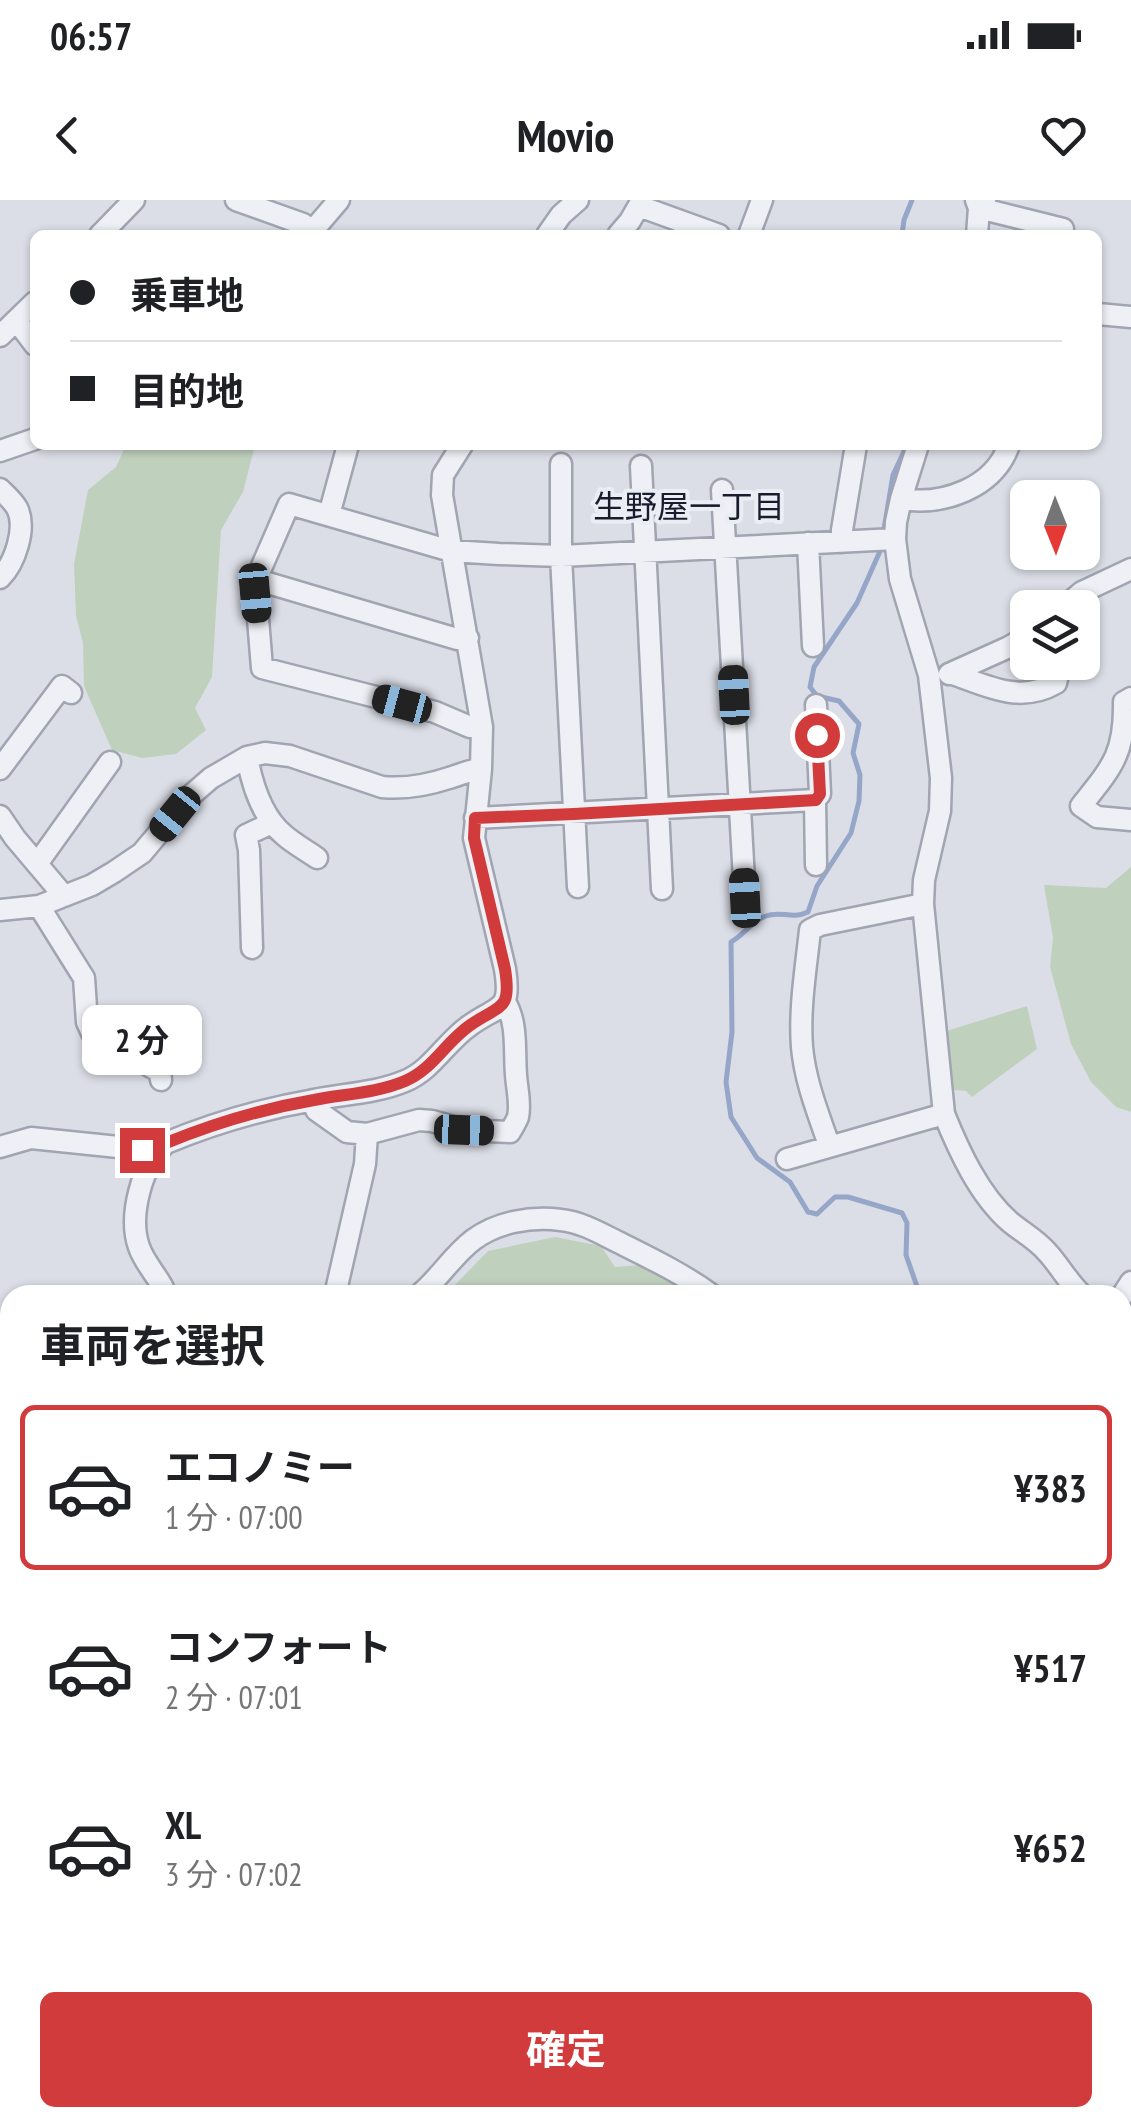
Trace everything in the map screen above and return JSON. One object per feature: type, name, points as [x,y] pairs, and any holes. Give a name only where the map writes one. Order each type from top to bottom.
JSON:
[{"type":"street","points":[[105,230],[134,200]]},
{"type":"street","points":[[236,200],[303,224],[308,230]]},
{"type":"street","points":[[313,230],[338,200]]},
{"type":"street","points":[[550,230],[578,200]]},
{"type":"street","points":[[751,230],[762,200]]},
{"type":"street","points":[[621,230],[640,203],[708,230]]},
{"type":"street","points":[[977,230],[980,203],[1063,230]]},
{"type":"street","points":[[0,336],[30,307]]},
{"type":"street","points":[[1102,314],[1131,317]]},
{"type":"street","points":[[17,321],[30,338]]},
{"type":"street","points":[[0,450],[30,441]]},
{"type":"street","points":[[329,514],[347,450]]},
{"type":"street","points":[[161,1285],[138,1244],[134,1218],[136,1201],[156,1151],[166,1143],[233,1118],[406,1081],[428,1067],[467,1027],[505,1002],[505,969],[474,838],[482,727],[442,494],[443,475],[458,450]]},
{"type":"street","points":[[842,542],[855,450]]},
{"type":"street","points":[[916,450],[901,499],[895,539],[900,579],[929,675],[940,778],[940,811],[924,880],[923,904],[944,1114],[954,1140],[988,1196],[1008,1220],[1046,1250],[1071,1285]]},
{"type":"street","points":[[901,499],[915,501],[966,492],[987,478],[1008,450]]},
{"type":"street","points":[[561,464],[561,556],[578,888]]},
{"type":"street","points":[[641,466],[662,890]]},
{"type":"street","points":[[0,489],[16,504],[22,522],[12,563],[0,578]]},
{"type":"street","points":[[722,490],[745,898]]},
{"type":"street","points":[[482,727],[470,727],[435,712],[262,668],[255,582],[289,504],[451,551],[561,556],[895,539]]},
{"type":"street","points":[[808,543],[813,646]]},
{"type":"street","points":[[1086,590],[1131,569]]},
{"type":"street","points":[[255,582],[468,638]]},
{"type":"street","points":[[953,674],[1010,645]]},
{"type":"street","points":[[929,675],[953,674],[1005,693],[1049,687],[1057,680]]},
{"type":"street","points":[[0,769],[62,686],[71,693]]},
{"type":"street","points":[[1131,698],[1124,702],[1127,740],[1081,806],[1097,817],[1131,820]]},
{"type":"street","points":[[816,706],[820,794],[816,800],[816,865]]},
{"type":"street","points":[[0,910],[39,906],[92,884],[142,852],[210,778],[247,757],[265,753],[290,756],[382,788],[448,779],[481,769]]},
{"type":"street","points":[[247,757],[257,793],[272,823],[317,858]]},
{"type":"street","points":[[36,861],[110,762]]},
{"type":"street","points":[[475,818],[816,800]]},
{"type":"street","points":[[0,816],[64,896]]},
{"type":"street","points":[[252,948],[250,850],[246,835],[272,823]]},
{"type":"street","points":[[829,1145],[807,1081],[802,1045],[810,930],[923,904]]},
{"type":"street","points":[[39,906],[84,978],[86,1022],[92,1033],[160,1072],[161,1080]]},
{"type":"street","points":[[313,1100],[316,1110],[347,1132],[367,1134],[419,1120],[464,1130],[510,1132],[518,1116],[518,1093],[516,1047],[505,1002]]},
{"type":"street","points":[[787,1159],[944,1114]]},
{"type":"street","points":[[337,1285],[365,1164],[367,1134]]},
{"type":"street","points":[[0,1147],[31,1138],[156,1151]]},
{"type":"street","points":[[432,1285],[471,1241],[509,1222],[540,1219],[563,1220],[589,1228],[696,1285]]},
{"type":"green space","points":[[124,450],[254,450],[243,492],[221,530],[212,677],[195,708],[206,730],[176,754],[142,758],[112,750],[84,686],[74,564],[88,490],[116,467]]},
{"type":"green space","points":[[1131,867],[1131,1112],[1116,1107],[1091,1082],[1071,1044],[1050,967],[1053,938],[1044,885],[1106,888]]},
{"type":"green space","points":[[1027,1006],[1037,1049],[972,1097],[966,1091],[944,1089],[940,1033]]},
{"type":"green space","points":[[555,1237],[601,1246],[615,1267],[642,1265],[675,1285],[455,1285],[488,1251]]},
{"type":"waterway","points":[[903,230],[912,200]]},
{"type":"waterway","points":[[884,529],[893,475],[905,450]]},
{"type":"waterway","points":[[881,549],[857,603],[814,667],[810,687],[817,696],[839,701],[859,724],[853,753],[860,775],[859,801],[851,833],[817,886],[808,912],[766,916],[731,942],[732,1032],[726,1082],[731,1117],[757,1158],[790,1182],[808,1212],[817,1214],[835,1197],[848,1197],[902,1213],[907,1223],[906,1255],[916,1285]]},
{"type":"district","name":"生野屋一丁目","points":[[689,507]]},
{"type":"route","points":[[142,1150],[156,1151],[202,1128],[248,1113],[406,1081],[428,1067],[467,1027],[505,1002],[505,969],[474,838],[475,818],[816,800],[820,794],[817,735]]}]
